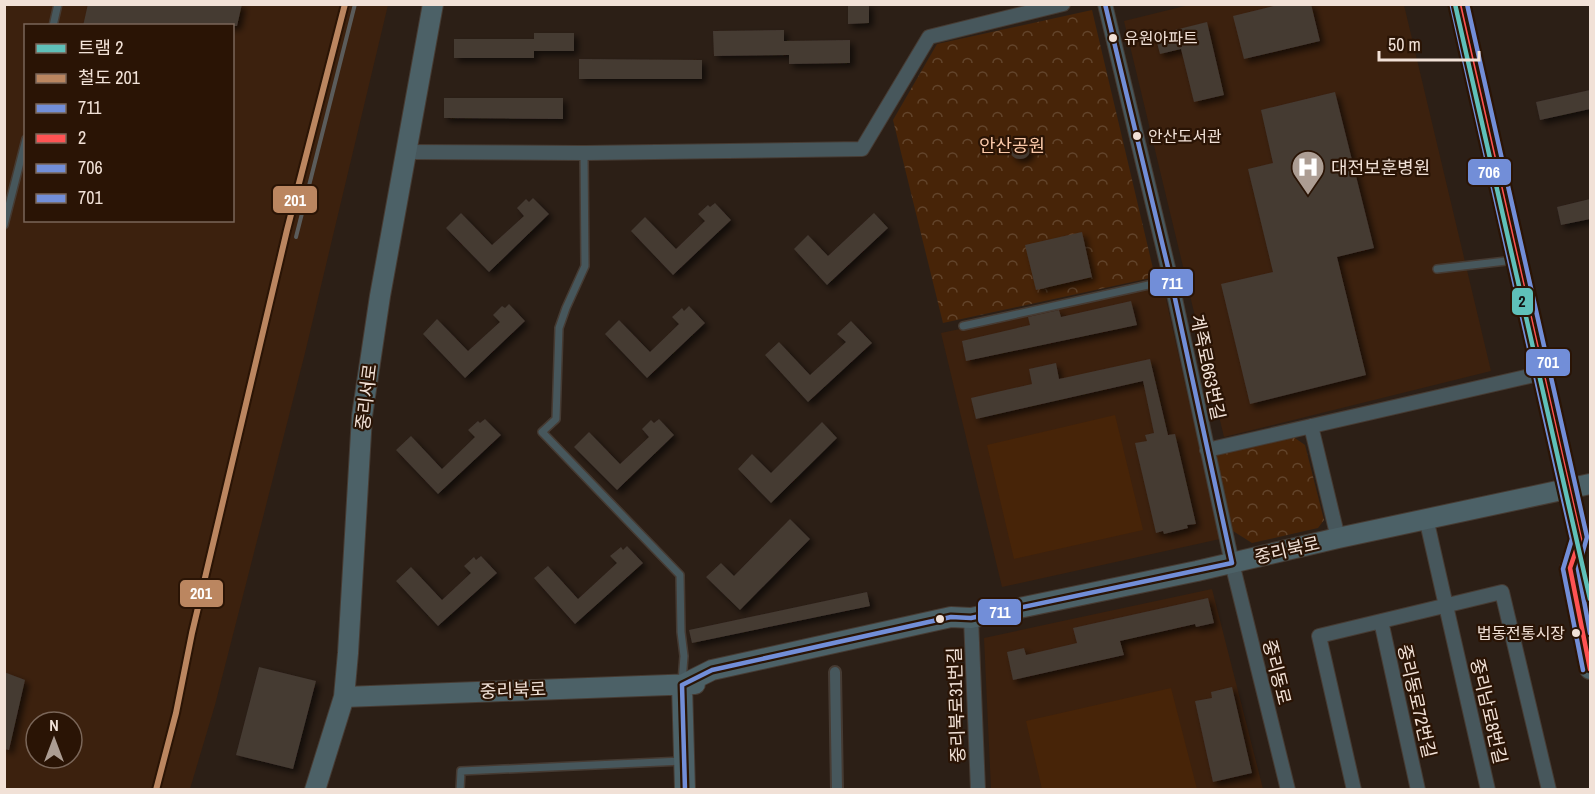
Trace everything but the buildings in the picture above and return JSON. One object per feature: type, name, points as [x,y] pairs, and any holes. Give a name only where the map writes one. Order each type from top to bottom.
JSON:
[{"type":"main road","name":"중리서로","points":[[315,789],[344,697],[362,416],[380,296],[433,4]]},
{"type":"main road","points":[[1459,4],[1569,488],[1585,544],[1570,568],[1590,669]]},
{"type":"main road","name":"중리북로","points":[[344,697],[682,685],[712,670],[951,617],[971,618],[1590,484]]},
{"type":"main road","points":[[682,685],[685,789]]},
{"type":"street","points":[[406,152],[584,153],[862,149],[929,37],[1063,4]]},
{"type":"street","name":"계족로663번길","points":[[1104,4],[1171,280],[1232,563]]},
{"type":"street","points":[[1207,450],[1543,373]]},
{"type":"street","points":[[1311,426],[1338,538]]},
{"type":"street","name":"중리남로8번길","points":[[1426,518],[1488,789]]},
{"type":"street","name":"중리동로","points":[[1232,563],[1288,789]]},
{"type":"street","points":[[1354,789],[1319,636],[1502,592],[1549,789]]},
{"type":"street","name":"중리북로31번길","points":[[971,618],[978,789]]},
{"type":"street","name":"중리동로72번길","points":[[1381,621],[1418,789]]},
{"type":"street","points":[[836,672],[837,789]]},
{"type":"lane","points":[[53,24],[58,4]]},
{"type":"lane","points":[[4,225],[24,147]]},
{"type":"lane","points":[[584,153],[585,266],[559,328],[556,419],[542,432],[681,575],[681,632],[684,656],[682,685]]},
{"type":"lane","points":[[1437,270],[1518,260]]},
{"type":"lane","points":[[963,326],[1171,280]]},
{"type":"lane","points":[[460,789],[461,771],[684,761]]},
{"type":"shaded area","points":[[5,5],[388,5],[305,353],[215,705],[190,789],[5,790]]},
{"type":"shaded area","name":"대전보훈병원","points":[[1189,5],[1404,5],[1491,371],[1224,437],[1124,21]]},
{"type":"shaded area","points":[[1163,286],[1220,539],[1002,587],[941,333]]},
{"type":"shaded area","points":[[1212,589],[1263,789],[991,789],[984,638]]},
{"type":"green space","name":"안산공원","points":[[1092,10],[1155,277],[943,323],[893,120],[937,44]]},
{"type":"green space","points":[[1115,415],[1143,530],[1014,559],[987,445]]},
{"type":"green space","points":[[1292,436],[1305,445],[1324,520],[1318,528],[1252,543],[1233,531],[1214,453]]},
{"type":"green space","points":[[1171,688],[1197,789],[1042,789],[1026,721]]},
{"type":"railway","points":[[296,237],[355,4]]},
{"type":"tram line","name":"2","points":[[1455,4],[1590,599]]},
{"type":"rail line","name":"201","points":[[156,790],[176,713],[192,633],[287,230],[345,4]]},
{"type":"transit line","name":"711","points":[[1105,4],[1171,280],[1232,563]]},
{"type":"transit line","name":"2","points":[[1459,4],[1580,539],[1570,568],[1590,669]]},
{"type":"transit line","name":"701","points":[[1467,4],[1587,537],[1578,569],[1590,633]]},
{"type":"transit line","name":"706","points":[[1452,6],[1572,539],[1563,569],[1583,670]]},
{"type":"transit line","name":"711","points":[[682,685],[712,670],[951,617],[971,618],[1232,563]]},
{"type":"transit line","name":"711","points":[[682,685],[685,790]]},
{"type":"place","name":"유원아파트","points":[[1113,38]]},
{"type":"place","name":"안산도서관","points":[[1137,136]]},
{"type":"place","name":"대전보훈병원","points":[[1308,196]]},
{"type":"place","name":"법동전통시장","points":[[1576,633]]}]
